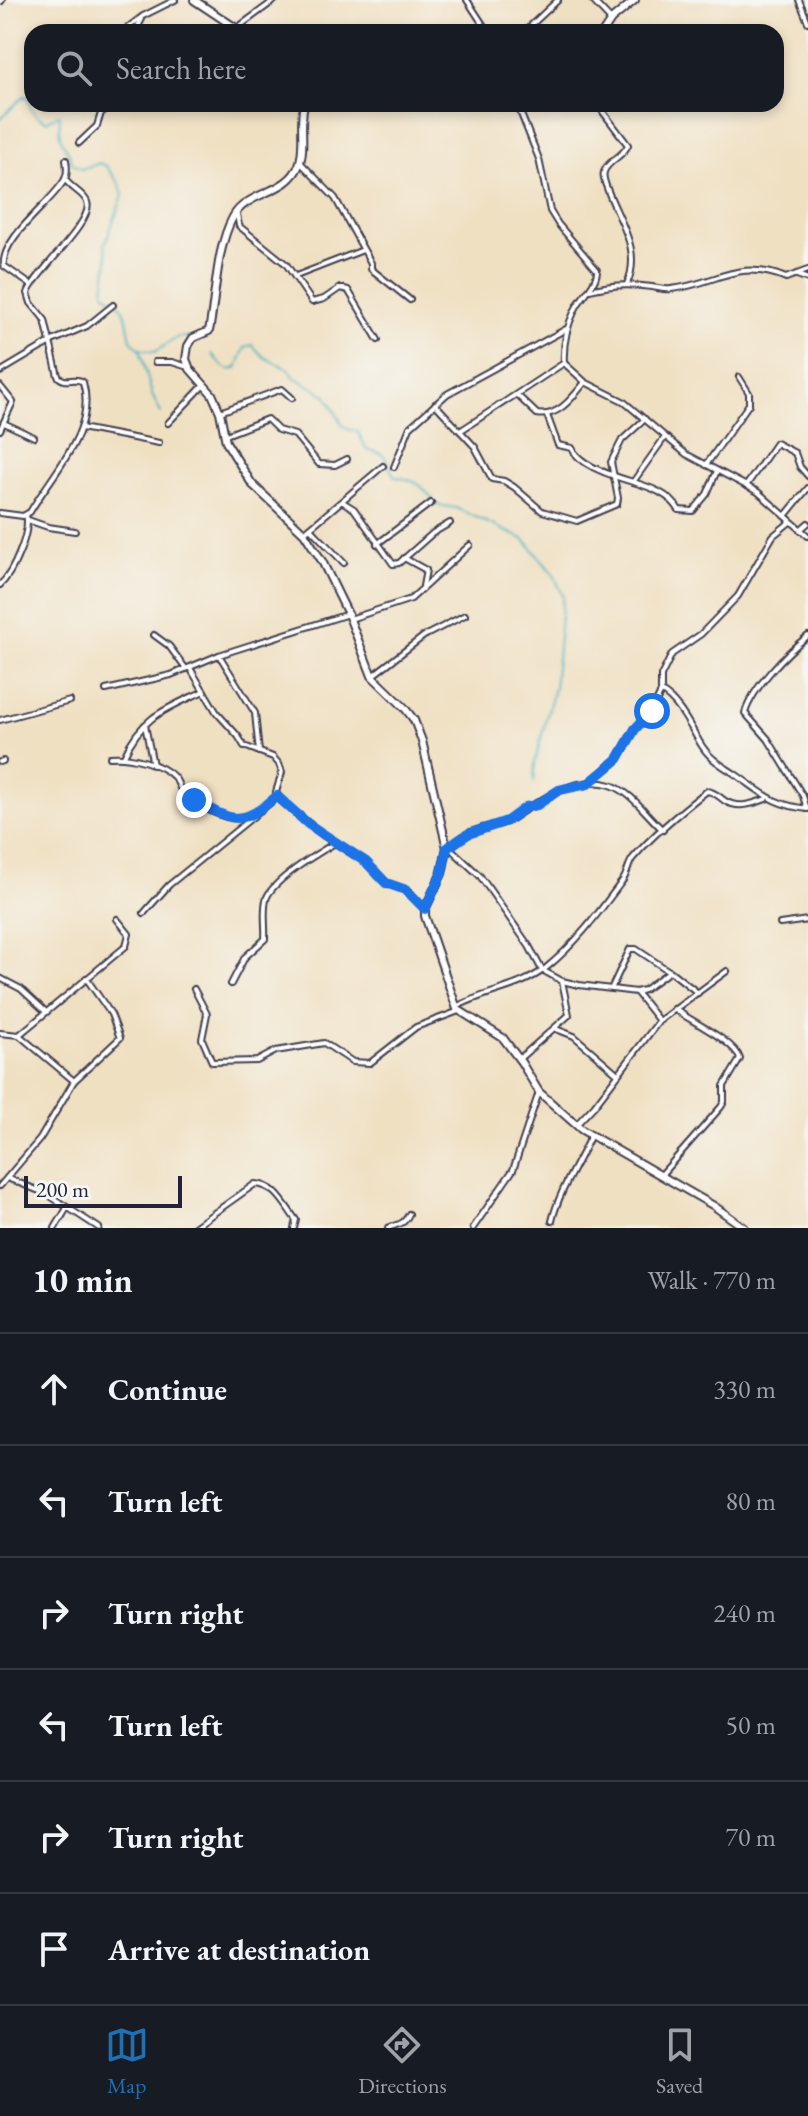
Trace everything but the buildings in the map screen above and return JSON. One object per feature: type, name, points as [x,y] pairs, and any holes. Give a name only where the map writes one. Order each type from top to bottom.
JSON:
[{"type":"street","points":[[132,24],[175,0]]},
{"type":"street","points":[[194,0],[231,24]]},
{"type":"street","points":[[247,24],[275,0]]},
{"type":"street","points":[[467,0],[483,24]]},
{"type":"street","points":[[532,24],[558,0]]},
{"type":"street","points":[[592,0],[611,20]]},
{"type":"street","points":[[608,24],[635,0]]},
{"type":"street","points":[[799,0],[808,22]]},
{"type":"street","points":[[139,24],[143,16]]},
{"type":"street","points":[[79,143],[97,126],[103,112]]},
{"type":"street","points":[[190,369],[186,353],[188,346],[193,338],[209,331],[225,243],[237,211],[291,179],[300,162],[303,112]]},
{"type":"street","points":[[460,431],[564,363],[568,328],[574,311],[596,280],[597,270],[550,211],[544,174],[520,112]]},
{"type":"street","points":[[603,112],[628,145],[604,172],[604,180],[633,251],[633,269],[627,284]]},
{"type":"street","points":[[31,285],[2,265],[3,261],[8,248],[65,179],[66,160]]},
{"type":"street","points":[[300,162],[335,198],[371,263],[371,269],[410,300]]},
{"type":"street","points":[[0,585],[13,567],[27,518],[63,463],[81,428],[86,393],[83,382],[60,379],[45,320],[29,297],[31,285],[79,228],[88,208],[85,198],[65,179]]},
{"type":"street","points":[[237,211],[239,226],[272,251],[296,276],[312,302],[324,299],[340,288],[348,290],[378,340]]},
{"type":"street","points":[[296,276],[363,250]]},
{"type":"street","points":[[587,290],[627,284],[667,290],[693,285],[733,270],[772,272],[786,278],[808,270]]},
{"type":"street","points":[[797,275],[808,279]]},
{"type":"street","points":[[0,372],[52,341],[87,326],[113,305]]},
{"type":"street","points":[[394,467],[410,427],[435,404],[460,386],[523,355],[568,328]]},
{"type":"street","points":[[155,362],[172,362],[190,369],[205,384],[220,412],[224,436],[234,458],[252,484],[304,533],[322,561],[349,617],[372,676],[414,720],[429,765],[448,848],[425,916],[457,1009],[496,1032],[519,1059],[539,1092],[576,1125],[714,1206],[745,1228]]},
{"type":"street","points":[[564,363],[585,382],[623,401],[686,454],[765,497],[808,536]]},
{"type":"street","points":[[706,465],[749,404],[749,393],[739,377]]},
{"type":"street","points":[[517,395],[537,414],[547,415],[562,406],[585,382]]},
{"type":"street","points":[[168,423],[205,384]]},
{"type":"street","points":[[0,386],[13,402],[0,430]]},
{"type":"street","points":[[220,412],[282,389],[292,398]]},
{"type":"street","points":[[435,404],[475,447],[492,479],[504,481],[542,511],[577,521],[617,504],[611,462],[622,440],[645,419]]},
{"type":"street","points":[[547,415],[558,445],[572,448],[575,455],[603,473],[657,491],[675,503],[679,510],[693,511],[707,494],[717,471]]},
{"type":"street","points":[[224,436],[267,419],[278,430],[295,435],[319,464],[335,465],[347,459]]},
{"type":"street","points":[[4,423],[34,437]]},
{"type":"street","points":[[81,428],[159,443]]},
{"type":"street","points":[[633,482],[665,437]]},
{"type":"street","points":[[746,486],[776,443],[795,453],[800,467],[808,476]]},
{"type":"street","points":[[304,533],[383,466]]},
{"type":"street","points":[[785,516],[808,488]]},
{"type":"street","points":[[343,502],[354,509],[393,564],[450,523]]},
{"type":"street","points":[[377,544],[431,503]]},
{"type":"street","points":[[0,513],[27,518],[48,527],[75,531]]},
{"type":"street","points":[[588,784],[618,759],[635,729],[652,711],[661,692],[661,676],[672,654],[701,634],[738,596],[773,536],[790,521]]},
{"type":"street","points":[[800,530],[808,523]]},
{"type":"street","points":[[310,528],[344,563]]},
{"type":"street","points":[[106,690],[171,675],[219,655],[405,602],[470,545]]},
{"type":"street","points":[[404,558],[426,570],[423,587]]},
{"type":"street","points":[[372,676],[424,636],[465,615]]},
{"type":"street","points":[[144,913],[169,885],[249,823],[277,796],[281,768],[273,757],[244,746],[217,713],[188,668],[169,646],[154,635]]},
{"type":"street","points":[[661,692],[672,699],[715,761],[769,798],[807,809],[803,796],[768,739],[745,713],[777,665],[808,636]]},
{"type":"street","points":[[219,655],[255,713],[259,752]]},
{"type":"street","points":[[124,756],[132,739],[157,713],[204,691]]},
{"type":"street","points":[[0,720],[70,701]]},
{"type":"street","points":[[145,723],[153,765]]},
{"type":"street","points":[[110,757],[124,756],[153,765],[175,777],[179,786],[194,800],[218,813],[243,818],[255,814]]},
{"type":"street","points":[[448,848],[468,834],[507,821],[559,790],[588,784],[612,785],[628,794],[663,830]]},
{"type":"street","points":[[194,989],[207,1014],[202,1039],[212,1062],[257,1061],[276,1051],[324,1043],[353,1062],[370,1063],[416,1027],[542,970],[587,927],[625,877],[631,860],[709,790],[733,805],[747,805],[769,798]]},
{"type":"street","points":[[277,796],[308,824],[366,862],[386,883],[406,890],[425,909]]},
{"type":"street","points":[[231,984],[245,957],[265,939],[265,904],[270,892],[309,858],[335,843]]},
{"type":"street","points":[[448,848],[480,876],[542,970],[562,981],[579,985],[636,992],[644,990],[669,971]]},
{"type":"street","points":[[19,1035],[128,943],[129,934],[117,919]]},
{"type":"street","points":[[780,924],[808,920]]},
{"type":"street","points":[[612,987],[630,949],[636,949],[674,972],[698,993]]},
{"type":"street","points":[[576,1125],[659,1021],[727,971]]},
{"type":"street","points":[[0,978],[21,989],[45,1011]]},
{"type":"street","points":[[0,1186],[40,1139],[74,1081],[120,1038],[111,1014],[86,978]]},
{"type":"street","points":[[519,1059],[569,1015],[562,981]]},
{"type":"street","points":[[636,992],[659,1021]]},
{"type":"street","points":[[660,1177],[721,1107],[724,1086],[740,1059],[736,1049],[726,1041],[674,1009]]},
{"type":"street","points":[[556,1028],[574,1036],[618,1074]]},
{"type":"street","points":[[0,1033],[19,1035],[74,1081]]},
{"type":"street","points":[[473,1228],[513,1170],[539,1092]]},
{"type":"street","points":[[552,1221],[556,1201],[591,1135]]},
{"type":"street","points":[[4,1179],[47,1194],[99,1228]]},
{"type":"street","points":[[193,1228],[260,1184],[275,1191],[296,1220],[294,1228]]},
{"type":"street","points":[[55,1228],[67,1208]]},
{"type":"street","points":[[388,1228],[399,1226],[409,1214]]},
{"type":"waterway","points":[[0,119],[24,96]]},
{"type":"waterway","points":[[34,112],[47,121],[59,114],[60,136],[72,163],[82,169],[100,163],[107,167],[120,185],[123,195],[105,244],[108,259],[104,290],[118,302],[126,315],[131,340],[140,349],[152,395],[161,413]]},
{"type":"waterway","points":[[140,349],[155,352],[178,337],[189,337]]},
{"type":"waterway","points":[[212,354],[223,366],[233,369],[237,368],[245,347],[252,345],[264,357],[290,370],[294,377],[326,395],[345,428],[358,432],[367,450],[384,456],[395,477],[420,485],[437,505],[456,508],[525,540],[554,575],[563,596],[554,688],[535,762],[534,781]]},
{"type":"route","points":[[194,800],[227,817],[243,818],[255,814],[277,796],[308,824],[366,862],[386,883],[406,890],[425,909],[442,873],[447,848],[468,834],[507,821],[559,790],[588,784],[618,759],[635,729],[652,711]]}]
